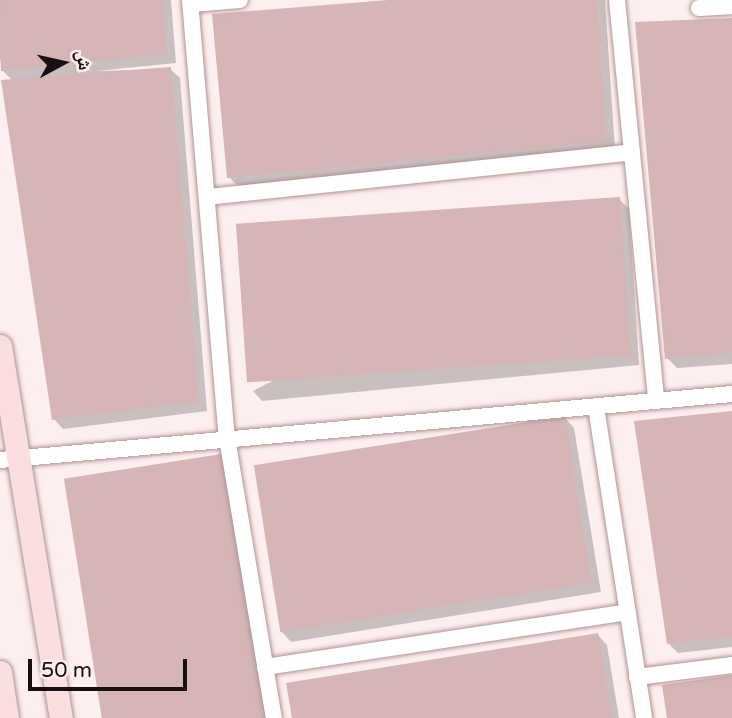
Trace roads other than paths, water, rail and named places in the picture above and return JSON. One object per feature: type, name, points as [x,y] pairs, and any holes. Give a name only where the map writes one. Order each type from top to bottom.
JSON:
[{"type":"street","points":[[240,0],[191,2],[228,438],[274,718]]},
{"type":"street","points":[[617,0],[656,401]]},
{"type":"street","points":[[699,8],[732,6]]},
{"type":"street","points":[[207,197],[632,152]]},
{"type":"street","points":[[0,346],[9,459],[61,718]]},
{"type":"street","points":[[9,459],[732,394]]},
{"type":"street","points":[[596,407],[643,718]]},
{"type":"street","points":[[265,667],[628,612]]},
{"type":"street","points":[[637,677],[732,665]]},
{"type":"street","points":[[0,672],[8,718]]}]
